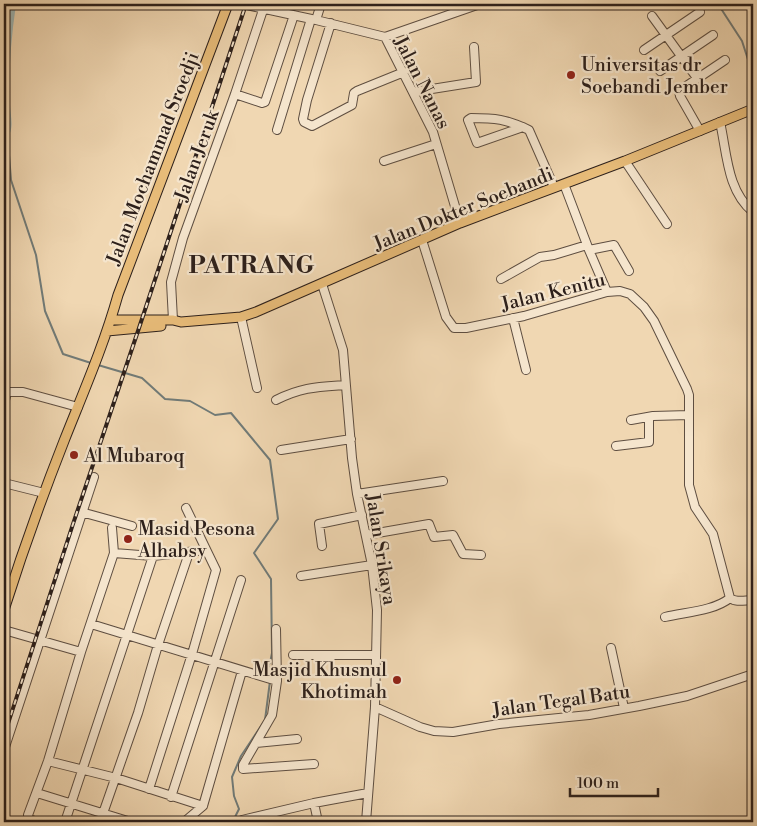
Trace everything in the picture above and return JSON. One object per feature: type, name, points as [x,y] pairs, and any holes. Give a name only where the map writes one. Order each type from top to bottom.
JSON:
[{"type":"main road","name":"Jalan Mochammad Sroedji","points":[[4,610],[44,493],[97,358],[118,295],[228,4]]},
{"type":"main road","name":"Jalan Dokter Soebandi","points":[[109,325],[173,324],[177,321],[241,317],[322,284],[460,223],[625,161],[753,109]]},
{"type":"street","name":"Jalan Nanas","points":[[242,4],[264,6],[386,37],[433,132],[460,223]]},
{"type":"street","points":[[276,130],[314,19],[321,4]]},
{"type":"street","points":[[386,37],[464,6],[480,4]]},
{"type":"street","name":"Jalan Jeruk","points":[[177,321],[170,282],[183,238],[235,94],[264,6]]},
{"type":"street","points":[[644,50],[700,12]]},
{"type":"street","points":[[235,94],[264,102],[294,15]]},
{"type":"street","points":[[652,16],[667,34],[697,78]]},
{"type":"street","points":[[331,23],[307,100],[303,119],[307,124],[312,126],[352,105],[354,93],[357,91],[404,72]]},
{"type":"street","points":[[660,72],[712,36]]},
{"type":"street","points":[[414,92],[476,82],[474,47]]},
{"type":"street","points":[[700,130],[679,94],[681,88],[725,60]]},
{"type":"street","points":[[523,127],[477,143],[468,120],[471,118],[498,118],[523,127],[530,132],[554,187]]},
{"type":"street","points":[[720,122],[727,164],[737,194],[745,206],[753,212]]},
{"type":"street","points":[[384,161],[436,144]]},
{"type":"street","points":[[625,161],[667,224]]},
{"type":"street","points":[[564,184],[588,248],[608,292]]},
{"type":"street","name":"Jalan Kenitu","points":[[422,240],[446,317],[454,328],[466,328],[514,318],[608,292],[620,291],[630,294],[644,307],[654,321],[689,394],[689,485],[695,507],[714,534],[730,598]]},
{"type":"street","points":[[501,279],[540,257],[614,245],[628,271]]},
{"type":"street","name":"Jalan Srikaya","points":[[322,284],[343,350],[357,494],[372,565],[377,610],[375,706],[366,822]]},
{"type":"street","points":[[241,317],[257,388]]},
{"type":"street","points":[[514,318],[526,370]]},
{"type":"street","points":[[276,400],[310,387],[345,385]]},
{"type":"street","points":[[4,404],[5,391],[23,392],[78,407]]},
{"type":"street","points":[[631,420],[689,415]]},
{"type":"street","points":[[616,446],[649,442],[649,417]]},
{"type":"street","points":[[281,450],[351,439]]},
{"type":"street","points":[[4,750],[94,477]]},
{"type":"street","points":[[357,494],[443,481]]},
{"type":"street","points":[[4,483],[44,493]]},
{"type":"street","points":[[149,789],[192,654],[215,573],[214,567],[186,508]]},
{"type":"street","points":[[81,512],[132,526]]},
{"type":"street","points":[[322,546],[319,524],[362,515]]},
{"type":"street","points":[[366,535],[429,524],[434,537],[452,535],[463,554],[466,556],[481,555]]},
{"type":"street","points":[[37,822],[29,819],[28,815],[48,761],[81,652],[114,553],[112,528]]},
{"type":"street","points":[[114,553],[153,556],[205,550]]},
{"type":"street","points":[[100,822],[138,713],[158,645],[189,553]]},
{"type":"street","points":[[65,822],[84,770],[153,556]]},
{"type":"street","points":[[301,576],[372,565]]},
{"type":"street","points":[[171,797],[241,580]]},
{"type":"street","points":[[665,617],[716,606],[730,598],[734,600],[753,600]]},
{"type":"street","points":[[91,624],[273,680]]},
{"type":"street","points":[[276,629],[271,718],[243,765],[243,769],[314,764]]},
{"type":"street","points":[[4,630],[81,652]]},
{"type":"street","points":[[611,648],[624,708]]},
{"type":"street","points":[[293,655],[376,655]]},
{"type":"street","points":[[184,822],[203,806],[242,671]]},
{"type":"street","name":"Jalan Tegal Batu","points":[[375,706],[420,727],[445,733],[499,724],[589,715],[687,696],[753,674]]},
{"type":"street","points":[[256,743],[297,739]]},
{"type":"street","points":[[48,761],[116,778],[203,806]]},
{"type":"street","points":[[37,793],[131,822]]},
{"type":"street","points":[[242,820],[314,803],[368,793]]},
{"type":"street","points":[[314,803],[318,822]]},
{"type":"waterway","points":[[4,134],[7,124],[4,91],[6,41],[11,4]]},
{"type":"waterway","points":[[625,4],[645,4]]},
{"type":"waterway","points":[[718,4],[742,41],[753,75]]},
{"type":"waterway","points":[[7,130],[11,180],[36,255],[45,311],[63,354],[91,363]]},
{"type":"waterway","points":[[98,365],[142,378],[165,399],[190,401],[215,415],[231,413],[270,460],[278,519],[254,553],[271,579],[272,653],[268,665],[271,669],[271,676]]},
{"type":"waterway","points":[[229,822],[235,817],[239,809],[234,796],[232,777],[241,756],[265,720],[270,681]]},
{"type":"railway","points":[[4,736],[246,4]]},
{"type":"place","name":"Universitas dr Soebandi Jember","points":[[571,75]]},
{"type":"place","name":"Al Mubaroq","points":[[74,455]]},
{"type":"place","name":"Masid Pesona Alhabsy","points":[[128,539]]},
{"type":"place","name":"Masjid Khusnul Khotimah","points":[[397,680]]},
{"type":"district","name":"PATRANG","points":[[252,265]]}]
